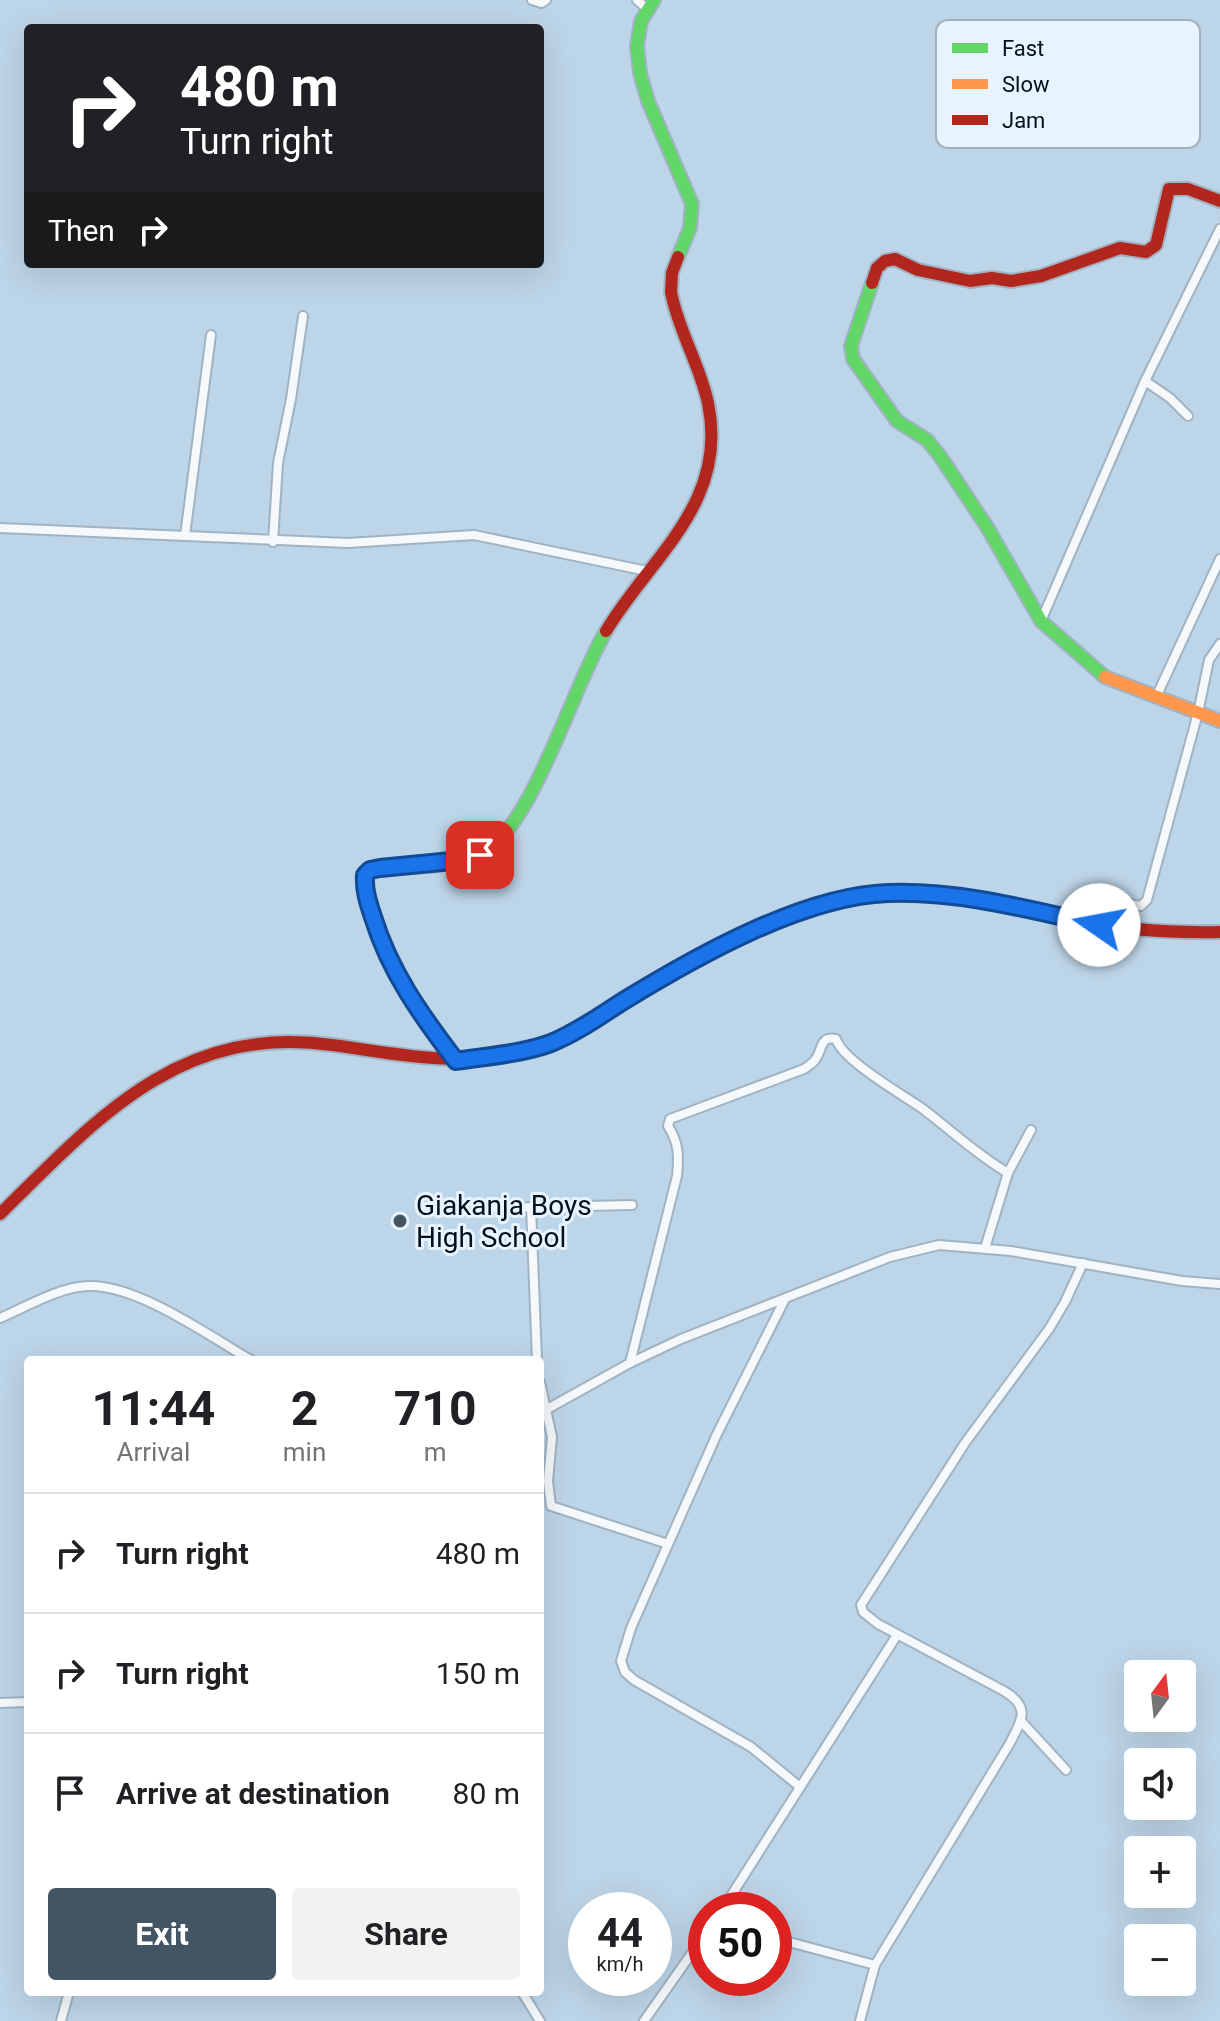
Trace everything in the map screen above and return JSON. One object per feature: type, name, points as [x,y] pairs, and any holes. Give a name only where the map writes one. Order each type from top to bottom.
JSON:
[{"type":"street","points":[[532,0],[541,3],[546,0]]},
{"type":"street","points":[[456,1061],[412,1002],[395,973],[381,944],[364,888],[365,875],[370,870],[380,868],[462,860],[480,855],[498,844],[513,827],[550,758],[601,638],[647,571],[671,545],[695,506],[711,448],[710,408],[676,313],[671,283],[675,264],[694,221],[692,204],[641,85],[637,62],[646,3]]},
{"type":"street","points":[[1220,201],[1188,189],[1169,189],[1156,245],[1152,250],[1120,248],[1028,279],[970,281],[918,270],[895,259],[885,261],[877,268],[851,346],[853,359],[897,421],[927,440],[940,456],[987,527],[1041,621],[1106,678],[1220,721]]},
{"type":"street","points":[[1041,621],[1145,381],[1220,229]]},
{"type":"street","points":[[273,542],[278,463],[303,316]]},
{"type":"street","points":[[185,536],[211,335]]},
{"type":"street","points":[[1145,381],[1170,398],[1188,416]]},
{"type":"street","points":[[0,528],[273,542],[348,543],[474,535],[647,571]]},
{"type":"street","points":[[1157,695],[1220,559]]},
{"type":"street","points":[[1099,925],[1107,903],[1141,906],[1147,900],[1198,713],[1209,660],[1220,644]]},
{"type":"street","points":[[0,1214],[104,1113],[158,1075],[218,1050],[286,1041],[456,1061],[523,1051],[552,1042],[597,1019],[692,961],[788,916],[843,900],[886,893],[960,897],[1140,931],[1220,932]]},
{"type":"street","points":[[630,1363],[677,1176],[677,1139],[668,1126],[670,1119],[804,1069],[817,1058],[827,1038],[836,1039],[838,1046],[871,1074],[951,1130],[979,1156],[1008,1173]]},
{"type":"street","points":[[985,1248],[1008,1173],[1031,1130]]},
{"type":"street","points":[[491,1208],[632,1205]]},
{"type":"street","points":[[531,1207],[537,1356]]},
{"type":"street","points":[[544,1411],[630,1363],[681,1339],[912,1250],[939,1245],[985,1248],[1182,1281],[1220,1284]]},
{"type":"street","points":[[860,2021],[875,1965],[997,1765],[1021,1721],[1022,1708],[1016,1698],[897,1635],[863,1612],[862,1601],[898,1551],[965,1443],[1049,1329],[1083,1263]]},
{"type":"street","points":[[0,1318],[75,1289],[101,1287],[162,1309],[244,1356]]},
{"type":"street","points":[[785,1299],[717,1434],[668,1544],[624,1646],[622,1666],[634,1680],[751,1747],[800,1787]]},
{"type":"street","points":[[544,1417],[552,1437],[548,1481],[551,1506],[668,1544]]},
{"type":"street","points":[[733,1892],[897,1635]]},
{"type":"street","points":[[0,1703],[24,1702]]},
{"type":"street","points":[[1021,1721],[1066,1770]]},
{"type":"street","points":[[792,1943],[875,1965]]},
{"type":"street","points":[[644,2021],[688,1959]]},
{"type":"street","points":[[61,2021],[68,1996]]},
{"type":"street","points":[[524,1996],[540,2021]]},
{"type":"traffic: fast","points":[[654,0],[641,21],[637,46],[648,101],[692,204],[690,228],[678,257]]},
{"type":"traffic: fast","points":[[872,283],[851,346],[853,359],[897,421],[927,440],[940,456],[987,527],[1041,621],[1105,677]]},
{"type":"traffic: fast","points":[[456,1061],[411,997],[384,948],[367,899],[365,875],[370,870],[380,868],[432,865],[470,858],[500,839],[535,786],[606,631]]},
{"type":"traffic: fast","points":[[537,1046],[576,1029],[693,961],[752,932],[814,909],[879,894]]},
{"type":"traffic: slow","points":[[1105,677],[1220,721]]},
{"type":"traffic: jam","points":[[872,283],[877,268],[885,261],[895,259],[918,270],[970,281],[992,278],[1011,281],[1041,276],[1120,248],[1146,252],[1156,245],[1169,189],[1188,189],[1220,201]]},
{"type":"traffic: jam","points":[[606,631],[682,526],[697,499],[707,470],[711,438],[708,403],[671,292],[672,273],[678,257]]},
{"type":"traffic: jam","points":[[879,894],[928,892],[1110,926],[1220,932]]},
{"type":"traffic: jam","points":[[0,1214],[108,1112],[146,1085],[186,1064],[230,1049],[278,1042],[460,1059],[511,1053],[537,1046]]},
{"type":"place","name":"Giakanja Boys High School","points":[[400,1221]]},
{"type":"route","points":[[480,855],[462,860],[380,868],[370,870],[365,875],[364,888],[381,944],[395,973],[412,1002],[456,1061],[523,1051],[552,1042],[597,1019],[692,961],[788,916],[819,905],[886,893],[917,893],[960,897],[1099,925]]}]
